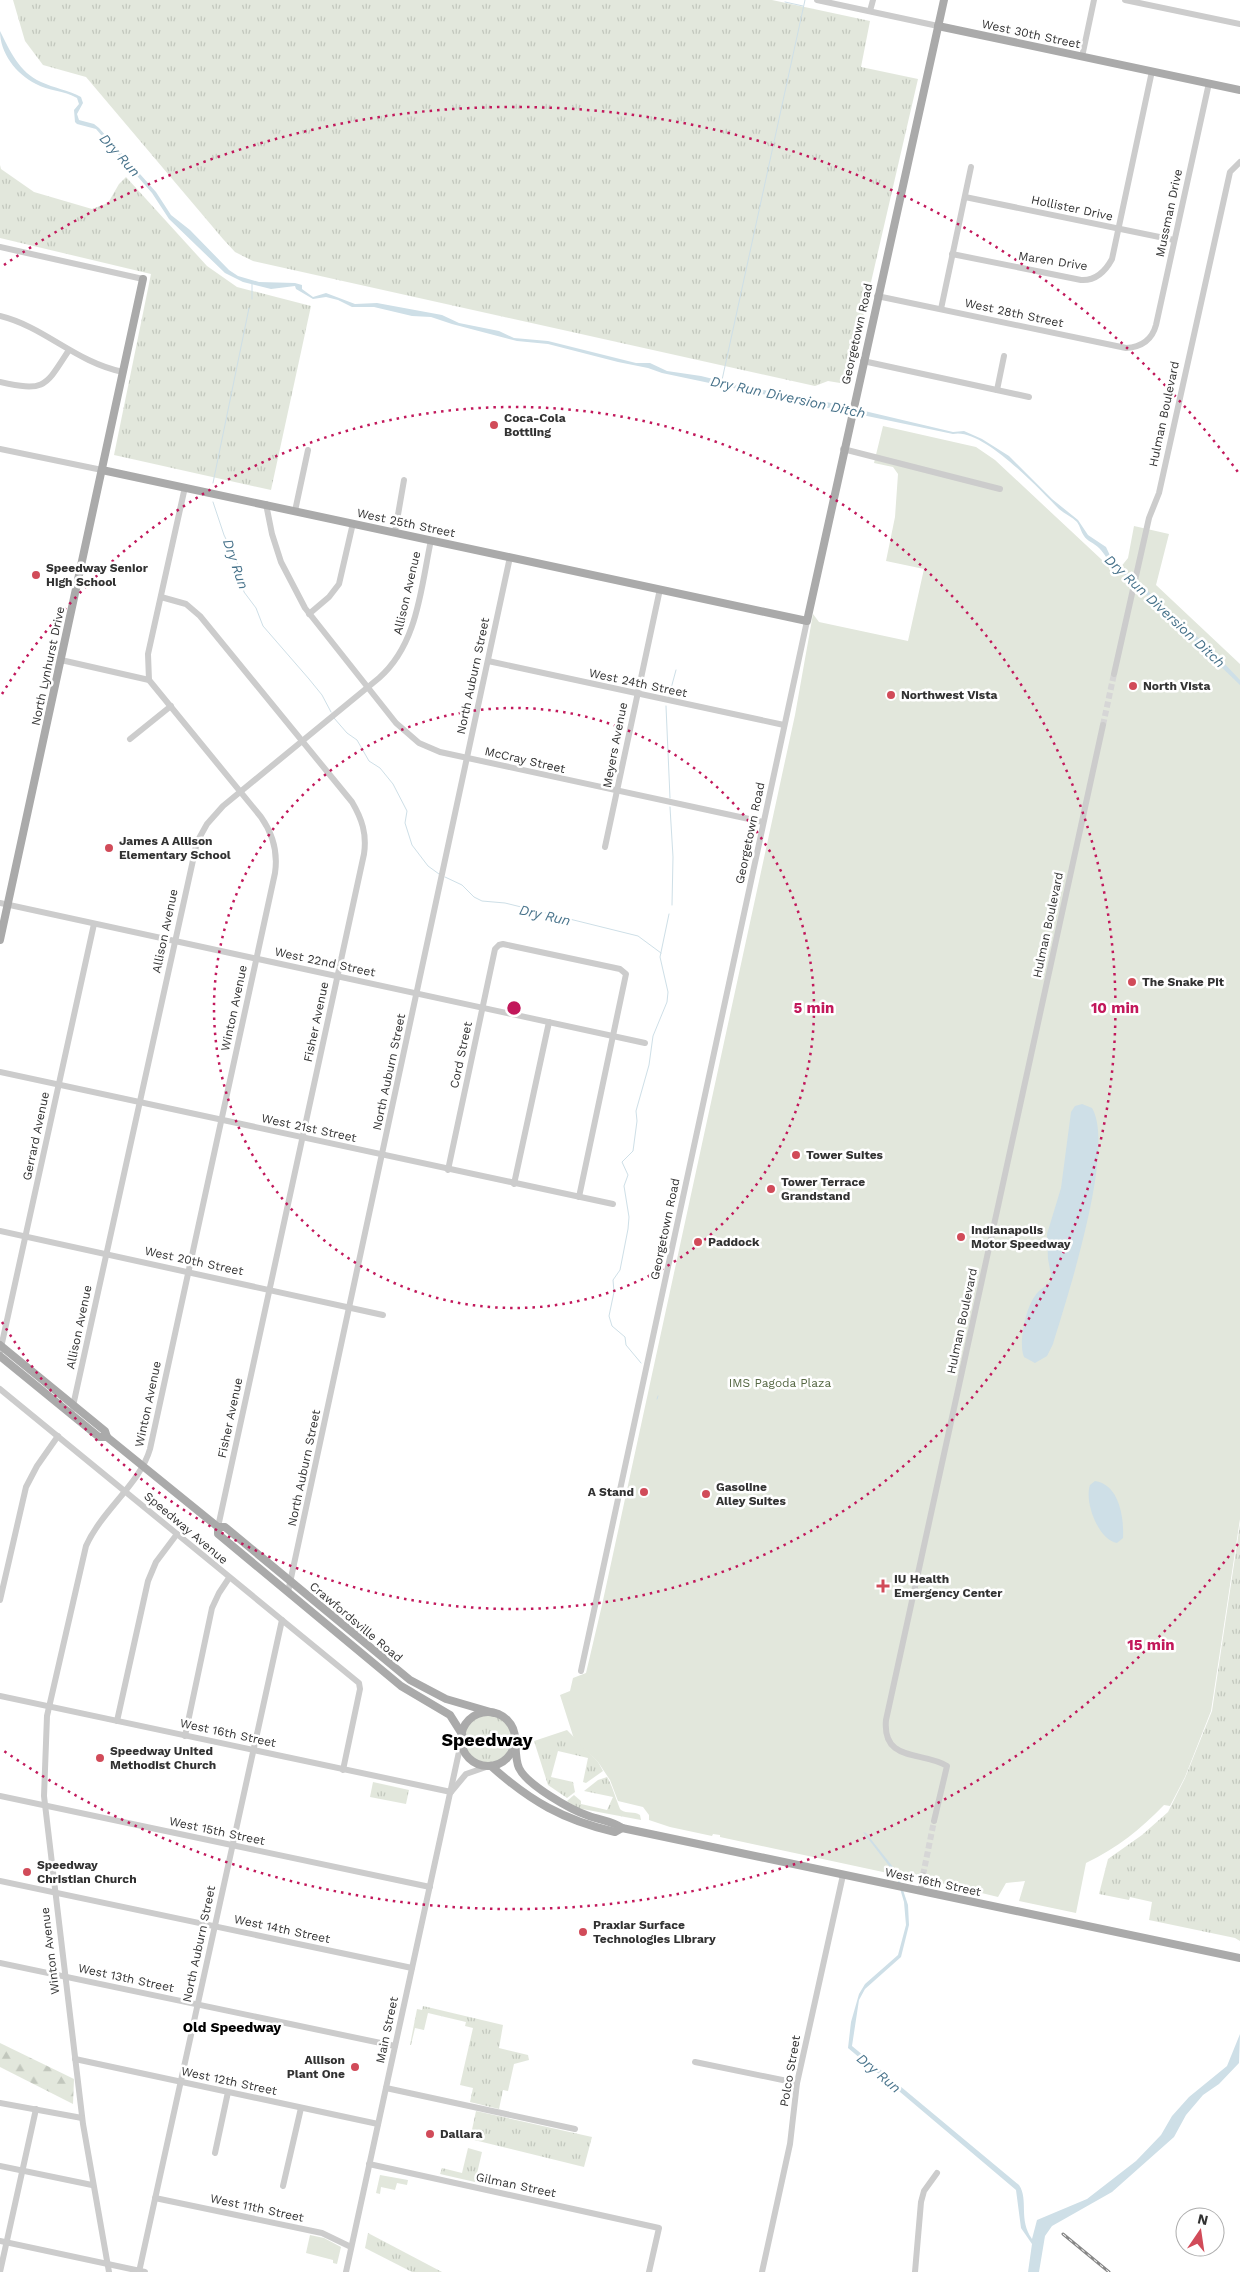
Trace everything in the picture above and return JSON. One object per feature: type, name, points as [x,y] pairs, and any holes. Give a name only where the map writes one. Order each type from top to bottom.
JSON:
[{"type":"main road","name":"Georgetown Road","points":[[806,621],[862,361],[944,0]]},
{"type":"main road","name":"West 30th Street","points":[[938,26],[1240,90]]},
{"type":"main road","name":"North Lynhurst Drive","points":[[0,940],[4,904],[61,660],[143,280]]},
{"type":"main road","name":"West 25th Street","points":[[102,470],[806,621]]},
{"type":"main road","name":"Crawfordsville Road","points":[[0,1348],[105,1431],[106,1437]]},
{"type":"main road","name":"Crawfordsville Road","points":[[0,1356],[99,1437],[106,1437],[218,1527],[225,1527],[416,1684],[455,1703],[494,1713]]},
{"type":"main road","name":"Crawfordsville Road","points":[[218,1527],[218,1534],[408,1691],[450,1715],[462,1736]]},
{"type":"main road","points":[[483,1713],[494,1713],[510,1723],[515,1737],[513,1748],[507,1758],[490,1766],[477,1763],[468,1756],[462,1736],[473,1718],[483,1713]]},
{"type":"main road","name":"West 16th Street","points":[[515,1737],[518,1764],[525,1776],[569,1807],[591,1817],[616,1824],[622,1828],[1240,1958]]},
{"type":"main road","name":"West 16th Street","points":[[490,1766],[531,1798],[562,1817],[614,1832],[622,1828]]},
{"type":"street","name":"West 30th Street","points":[[817,0],[938,26]]},
{"type":"street","points":[[870,11],[872,0]]},
{"type":"street","points":[[1082,56],[1094,0]]},
{"type":"street","points":[[1125,0],[1240,24]]},
{"type":"street","name":"Maren Drive","points":[[952,254],[1087,280],[1098,277],[1108,267],[1152,72]]},
{"type":"street","name":"Mussman Drive","points":[[1145,343],[1152,335],[1156,325],[1208,83]]},
{"type":"street","name":"Hulman Boulevard","points":[[1114,674],[1149,518],[1158,493],[1230,172],[1240,162]]},
{"type":"street","points":[[941,309],[971,167]]},
{"type":"street","name":"Hollister Drive","points":[[965,197],[1174,240]]},
{"type":"street","points":[[0,247],[143,280]]},
{"type":"street","name":"West 28th Street","points":[[877,296],[1126,348],[1145,343]]},
{"type":"street","points":[[0,316],[33,329],[91,363],[123,372]]},
{"type":"street","points":[[0,382],[31,388],[42,384],[52,377],[69,350]]},
{"type":"street","points":[[997,390],[1004,356]]},
{"type":"street","points":[[862,361],[1029,397]]},
{"type":"street","name":"West 25th Street","points":[[0,449],[102,470]]},
{"type":"street","points":[[843,449],[1000,489]]},
{"type":"street","points":[[295,510],[308,450]]},
{"type":"street","points":[[394,532],[404,480]]},
{"type":"street","points":[[61,660],[150,680],[148,656],[185,487]]},
{"type":"street","name":"McCray Street","points":[[266,504],[272,534],[283,567],[309,614],[396,723],[411,737],[432,749],[466,758],[763,822]]},
{"type":"street","points":[[309,614],[329,598],[339,584],[353,523]]},
{"type":"street","name":"Allison Avenue","points":[[72,1415],[174,941],[193,856],[199,838],[214,814],[368,687],[394,663],[409,637],[431,540]]},
{"type":"street","name":"North Auburn Street","points":[[288,1592],[418,994],[466,758],[510,557]]},
{"type":"street","name":"Meyers Avenue","points":[[605,846],[660,589]]},
{"type":"street","name":"Fisher Avenue","points":[[161,597],[180,601],[197,612],[352,802],[361,819],[364,833],[364,854],[218,1527]]},
{"type":"street","name":"Georgetown Road","points":[[581,1671],[806,621]]},
{"type":"street","name":"West 24th Street","points":[[488,661],[784,725]]},
{"type":"street","name":"Winton Avenue","points":[[109,2272],[92,2185],[74,2059],[45,1805],[46,1722],[84,1552],[96,1525],[143,1467],[150,1449],[275,873],[276,856],[268,828],[150,680]]},
{"type":"street","points":[[130,739],[171,706]]},
{"type":"street","name":"Hulman Boulevard","points":[[934,1821],[947,1766],[901,1752],[888,1738],[886,1720],[1103,725]]},
{"type":"street","name":"West 22nd Street","points":[[4,904],[645,1043]]},
{"type":"street","name":"Gerrard Avenue","points":[[0,1348],[94,924]]},
{"type":"street","name":"Cord Street","points":[[448,1170],[498,946],[503,944],[620,969],[625,972],[626,978],[614,1036]]},
{"type":"street","points":[[514,1184],[549,1022]]},
{"type":"street","points":[[579,1197],[614,1036]]},
{"type":"street","name":"West 21st Street","points":[[0,1072],[613,1204]]},
{"type":"street","name":"West 20th Street","points":[[0,1231],[383,1315]]},
{"type":"street","name":"Speedway Avenue","points":[[0,1389],[359,1683],[359,1691],[342,1770]]},
{"type":"street","points":[[0,1600],[26,1486],[37,1466],[58,1436]]},
{"type":"street","points":[[117,1721],[148,1582],[156,1562],[176,1534]]},
{"type":"street","points":[[185,1736],[212,1608],[219,1593],[230,1578]]},
{"type":"street","name":"North Auburn Street","points":[[141,2272],[155,2198],[282,1620]]},
{"type":"street","name":"West 16th Street","points":[[0,1696],[451,1792]]},
{"type":"street","name":"Main Street","points":[[346,2272],[462,1736]]},
{"type":"street","name":"Main Street","points":[[451,1792],[466,1774],[490,1766]]},
{"type":"street","name":"West 15th Street","points":[[0,1796],[430,1887]]},
{"type":"street","name":"Polco Street","points":[[762,2272],[790,2146],[797,2083],[843,1874]]},
{"type":"street","points":[[920,1891],[923,1875]]},
{"type":"street","name":"West 14th Street","points":[[0,1881],[412,1968]]},
{"type":"street","name":"West 13th Street","points":[[0,1963],[395,2046]]},
{"type":"street","name":"West 12th Street","points":[[74,2059],[378,2124]]},
{"type":"street","points":[[695,2062],[797,2083]]},
{"type":"street","points":[[386,2088],[575,2129]]},
{"type":"street","points":[[215,2153],[228,2092]]},
{"type":"street","points":[[0,2103],[82,2118]]},
{"type":"street","points":[[283,2186],[301,2108]]},
{"type":"street","points":[[0,2272],[3,2242],[36,2109]]},
{"type":"street","name":"Gilman Street","points":[[369,2164],[659,2228],[649,2272]]},
{"type":"street","points":[[0,2166],[92,2185]]},
{"type":"street","points":[[915,2272],[921,2202],[924,2190],[937,2173]]},
{"type":"street","name":"West 11th Street","points":[[155,2198],[322,2233],[351,2248]]},
{"type":"street","points":[[3,2242],[141,2272]]},
{"type":"green space","points":[[13,0],[772,0],[870,21],[861,67],[918,79],[850,373],[840,383],[828,381],[815,386],[253,261],[235,252],[223,239],[86,77],[43,65],[25,41]]},
{"type":"green space","points":[[0,165],[1,169],[34,192],[92,209],[108,203],[119,184],[126,177],[207,266],[237,287],[311,306],[271,490],[114,455],[151,274],[0,238]]},
{"type":"green space","name":"Indianapolis Motor Speedway","points":[[883,426],[976,447],[995,460],[1116,573],[1128,558],[1134,526],[1169,534],[1156,585],[1240,664],[1240,1519],[1211,1711],[1185,1777],[1170,1806],[1164,1805],[1128,1837],[1086,1863],[1076,1913],[1019,1901],[1025,1881],[1006,1883],[998,1897],[912,1876],[911,1878],[720,1837],[720,1835],[713,1834],[712,1836],[670,1827],[649,1820],[649,1815],[643,1807],[618,1801],[610,1780],[598,1762],[574,1739],[560,1695],[570,1691],[573,1678],[586,1673],[602,1605],[795,715],[813,614],[819,622],[908,641],[924,569],[886,561],[895,517],[898,474],[893,467],[874,463]]},
{"type":"green space","points":[[1240,1524],[1240,1941],[1235,1938],[1149,1920],[1152,1902],[1130,1897],[1129,1900],[1099,1894],[1108,1859],[1142,1835],[1168,1812],[1185,1778],[1212,1711]]},
{"type":"green space","points":[[483,1713],[493,1713],[507,1720],[514,1734],[514,1744],[507,1758],[493,1765],[483,1765],[473,1761],[466,1754],[462,1744],[462,1734],[466,1724],[473,1717]]},
{"type":"green space","points":[[567,1730],[598,1762],[603,1771],[586,1783],[583,1782],[588,1758],[558,1751],[551,1777],[573,1782],[575,1792],[567,1798],[548,1785],[534,1741]]},
{"type":"green space","points":[[607,1777],[621,1810],[640,1815],[641,1820],[577,1808],[567,1801],[574,1795],[581,1801],[581,1804],[607,1810],[613,1797],[584,1791],[598,1780]]},
{"type":"green space","points":[[373,1782],[409,1790],[406,1804],[370,1797]]},
{"type":"green space","points":[[423,2006],[503,2025],[499,2048],[528,2055],[529,2060],[514,2064],[508,2091],[503,2090],[499,2109],[470,2102],[473,2088],[460,2085],[473,2028],[465,2026],[466,2022],[428,2013],[424,2030],[415,2028],[410,2045],[417,2009],[422,2010]]},
{"type":"green space","points":[[0,2043],[74,2079],[73,2104],[0,2067]]},
{"type":"green space","points":[[476,2111],[592,2137],[584,2167],[470,2139]]},
{"type":"green space","points":[[468,2148],[482,2152],[475,2182],[440,2174],[442,2168],[462,2173]]},
{"type":"green space","points":[[380,2175],[408,2180],[407,2185],[397,2183],[395,2190],[381,2187],[380,2194],[376,2193]]},
{"type":"green space","points":[[368,2233],[442,2272],[412,2272],[365,2248]]},
{"type":"green space","points":[[310,2235],[324,2238],[341,2247],[337,2264],[333,2263],[333,2260],[306,2253]]},
{"type":"water","name":"Dry Run","points":[[0,31],[16,60],[33,78],[81,97],[83,103],[77,114],[79,120],[94,124],[99,128],[156,192],[171,215],[190,230],[229,270],[238,276],[259,282],[295,283],[302,285],[302,289],[313,297],[326,293],[355,304],[377,303],[442,315],[459,323],[499,331],[514,338],[548,341],[636,363],[650,363],[667,371],[814,399],[953,432],[964,431],[982,439],[1009,456],[1052,499],[1078,520],[1088,535],[1106,547],[1114,564],[1121,572],[1127,573],[1142,585],[1181,624],[1205,643],[1240,680],[1240,685],[1127,576],[1113,568],[1103,552],[1085,538],[1077,522],[1059,509],[994,449],[965,434],[953,434],[662,373],[548,344],[517,341],[431,317],[412,316],[374,307],[352,307],[338,300],[326,297],[313,299],[296,289],[295,286],[271,289],[243,282],[225,273],[169,219],[152,193],[96,129],[75,122],[74,110],[79,104],[77,98],[67,93],[41,86],[29,80],[16,69],[6,55]]},
{"type":"water","points":[[1082,1104],[1092,1108],[1098,1128],[1098,1155],[1094,1188],[1078,1260],[1053,1344],[1047,1356],[1035,1363],[1024,1357],[1022,1335],[1032,1301],[1039,1291],[1052,1280],[1048,1259],[1047,1234],[1061,1188],[1071,1112],[1075,1106]]},
{"type":"water","points":[[1095,1481],[1110,1489],[1119,1504],[1123,1522],[1123,1538],[1117,1543],[1104,1535],[1094,1519],[1089,1492],[1090,1485]]},
{"type":"water","points":[[863,1832],[866,1833],[897,1872],[908,1905],[909,1925],[901,1957],[865,1989],[859,2000],[852,2046],[1019,2185],[1023,2197],[1025,2224],[1032,2239],[1037,2220],[1087,2199],[1136,2161],[1161,2135],[1172,2116],[1189,2097],[1227,2066],[1240,2034],[1239,2063],[1219,2084],[1203,2095],[1186,2115],[1174,2137],[1112,2192],[1052,2226],[1045,2236],[1039,2272],[1028,2272],[1032,2244],[1021,2228],[1016,2190],[848,2048],[851,2022],[859,1994],[865,1984],[898,1955],[906,1925],[904,1902],[896,1875]]},
{"type":"waterway","name":"Dry Run Diversion Ditch","points":[[722,380],[805,0]]},
{"type":"waterway","points":[[785,2],[803,6]]},
{"type":"waterway","points":[[252,283],[252,299]]},
{"type":"waterway","name":"Dry Run","points":[[213,483],[249,308]]},
{"type":"waterway","name":"Dry Run","points":[[213,502],[224,535],[237,562],[244,592],[256,608],[263,626],[322,695],[331,712]]},
{"type":"waterway","points":[[669,696],[676,670]]},
{"type":"waterway","points":[[666,706],[670,798]]},
{"type":"waterway","name":"Dry Run","points":[[334,718],[347,733],[357,740],[369,761],[380,768],[393,784],[407,811],[405,823],[412,845],[428,866],[439,874]]},
{"type":"waterway","points":[[670,807],[673,857],[672,905]]},
{"type":"waterway","name":"Dry Run","points":[[445,877],[462,885],[474,897],[482,901],[505,903],[638,936],[661,953]]},
{"type":"waterway","name":"Dry Run","points":[[641,1363],[626,1345],[625,1337],[612,1326],[609,1316],[614,1292],[613,1280],[620,1270],[628,1229],[629,1217],[624,1186],[628,1175],[622,1162],[633,1151],[637,1121],[636,1111],[649,1065],[653,1036],[667,1002],[668,992],[660,957],[669,914]]},
{"type":"tunnel","points":[[1103,725],[1114,674]]},
{"type":"tunnel","points":[[923,1875],[934,1821]]},
{"type":"railway","points":[[1063,2234],[1109,2272]]},
{"type":"place","name":"Coca-Cola Bottling","points":[[494,425]]},
{"type":"place","name":"Speedway Senior High School","points":[[36,575]]},
{"type":"place","name":"North Vista","points":[[1133,686]]},
{"type":"place","name":"Northwest Vista","points":[[891,695]]},
{"type":"place","name":"James A Allison Elementary School","points":[[109,848]]},
{"type":"place","name":"The Snake Pit","points":[[1132,982]]},
{"type":"place","name":"Tower Suites","points":[[796,1155]]},
{"type":"place","name":"Tower Terrace Grandstand","points":[[771,1189]]},
{"type":"place","name":"Indianapolis Motor Speedway","points":[[961,1237]]},
{"type":"place","name":"Paddock","points":[[698,1242]]},
{"type":"place","name":"A Stand","points":[[644,1492]]},
{"type":"place","name":"Gasoline Alley Suites","points":[[706,1494]]},
{"type":"place","name":"IU Health Emergency Center","points":[[883,1586]]},
{"type":"place","name":"Speedway United Methodist Church","points":[[100,1758]]},
{"type":"place","name":"Speedway Christian Church","points":[[27,1872]]},
{"type":"place","name":"Praxiar Surface Technologies Library","points":[[583,1932]]},
{"type":"place","name":"Allison Plant One","points":[[355,2067]]},
{"type":"place","name":"Dallara","points":[[430,2134]]},
{"type":"district","name":"Speedway","points":[[487,1739]]},
{"type":"district","name":"Old Speedway","points":[[232,2027]]},
{"type":"park label","name":"IMS Pagoda Plaza","points":[[780,1383]]}]
